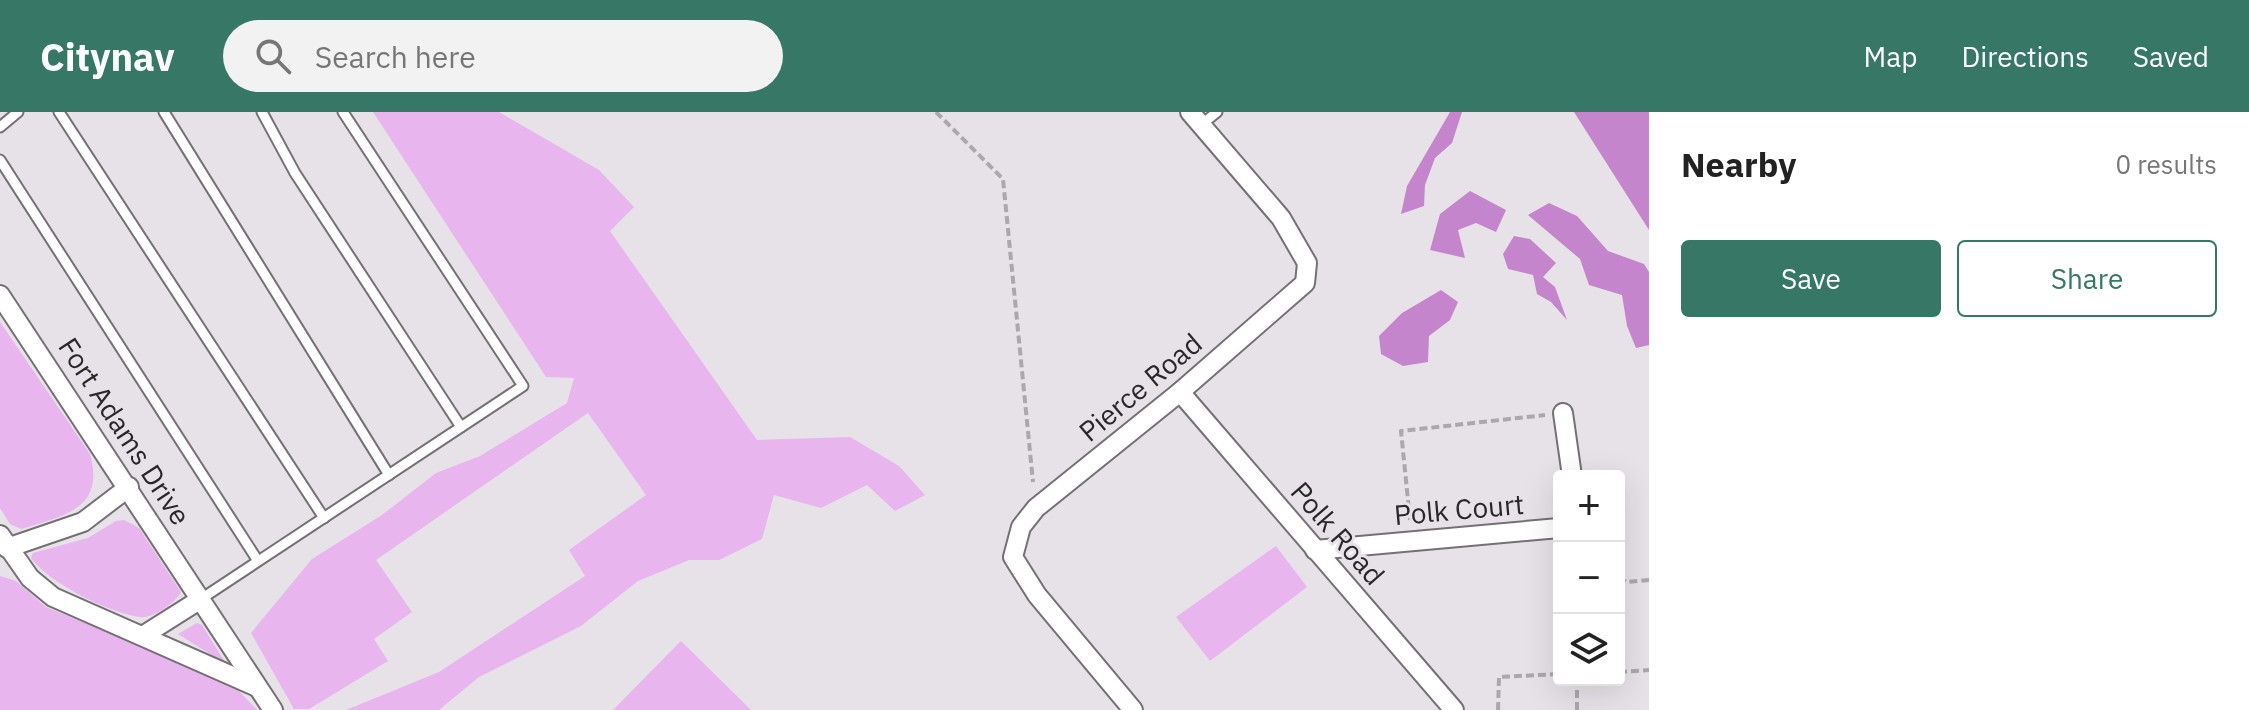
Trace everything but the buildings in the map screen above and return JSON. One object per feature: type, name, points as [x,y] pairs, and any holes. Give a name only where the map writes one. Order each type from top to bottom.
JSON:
[{"type":"street","name":"Pierce Road","points":[[1133,710],[1037,595],[1013,557],[1021,527],[1036,508],[1180,392],[1305,283],[1307,263],[1281,218],[1195,118]]},
{"type":"street","name":"Fort Adams Drive","points":[[0,295],[273,710]]},
{"type":"street","name":"Polk Road","points":[[1180,392],[1454,710]]},
{"type":"street","points":[[1563,413],[1571,470]]},
{"type":"street","points":[[129,487],[83,522],[2,545],[30,578],[53,597],[257,687]]},
{"type":"street","name":"Polk Court","points":[[1315,550],[1553,529]]},
{"type":"street","points":[[144,635],[201,599]]},
{"type":"lane","points":[[0,127],[18,112]]},
{"type":"lane","points":[[59,112],[324,518]]},
{"type":"lane","points":[[164,112],[389,475]]},
{"type":"lane","points":[[262,112],[295,173],[461,427]]},
{"type":"lane","points":[[201,599],[523,386],[343,112]]},
{"type":"lane","points":[[1195,118],[1217,112]]},
{"type":"lane","points":[[0,160],[258,561]]},
{"type":"path","points":[[936,112],[1003,179],[1036,508]]},
{"type":"path","points":[[1413,541],[1401,431],[1563,413]]},
{"type":"path","points":[[1625,581],[1649,580]]},
{"type":"path","points":[[1625,672],[1649,670]]},
{"type":"path","points":[[1498,710],[1499,677],[1553,674]]},
{"type":"path","points":[[1577,686],[1577,710]]},
{"type":"shaded area","points":[[373,112],[499,112],[599,170],[634,207],[610,231],[757,440],[850,437],[899,466],[925,495],[895,511],[867,485],[821,508],[774,495],[762,539],[719,560],[689,560],[638,581],[581,626],[479,677],[439,710],[346,710],[439,672],[585,576],[569,550],[646,495],[588,413],[376,560],[412,612],[374,639],[388,661],[309,709],[294,709],[251,633],[312,559],[382,515],[436,473],[480,456],[567,403],[574,378],[546,377]]},
{"type":"shaded area","points":[[1450,112],[1462,112],[1452,143],[1435,158],[1425,185],[1424,206],[1401,214],[1407,186]]},
{"type":"shaded area","points":[[1574,112],[1649,112],[1649,230]]},
{"type":"shaded area","points":[[1470,191],[1506,210],[1496,232],[1476,223],[1458,230],[1465,258],[1430,250],[1440,214]]},
{"type":"shaded area","points":[[1549,203],[1577,216],[1608,251],[1644,264],[1649,272],[1649,345],[1636,348],[1627,326],[1622,295],[1589,285],[1580,259],[1528,215]]},
{"type":"shaded area","points":[[1514,236],[1530,239],[1556,263],[1543,277],[1555,287],[1567,320],[1551,302],[1537,294],[1533,275],[1508,269],[1503,254]]},
{"type":"shaded area","points":[[1441,290],[1458,302],[1450,320],[1429,336],[1428,362],[1403,366],[1381,354],[1379,336],[1402,313]]},
{"type":"shaded area","points":[[0,322],[90,454],[93,473],[92,488],[77,508],[21,529],[10,524],[0,508]]},
{"type":"shaded area","points":[[124,520],[139,528],[181,592],[157,613],[140,617],[112,610],[65,587],[31,558],[33,553],[88,538],[116,521]]},
{"type":"shaded area","points":[[1276,546],[1307,587],[1210,661],[1176,617]]},
{"type":"shaded area","points":[[0,576],[16,581],[46,607],[219,678],[239,691],[257,710],[0,710]]},
{"type":"shaded area","points":[[197,623],[202,625],[226,664],[178,634]]},
{"type":"shaded area","points":[[681,641],[751,710],[613,710]]}]
